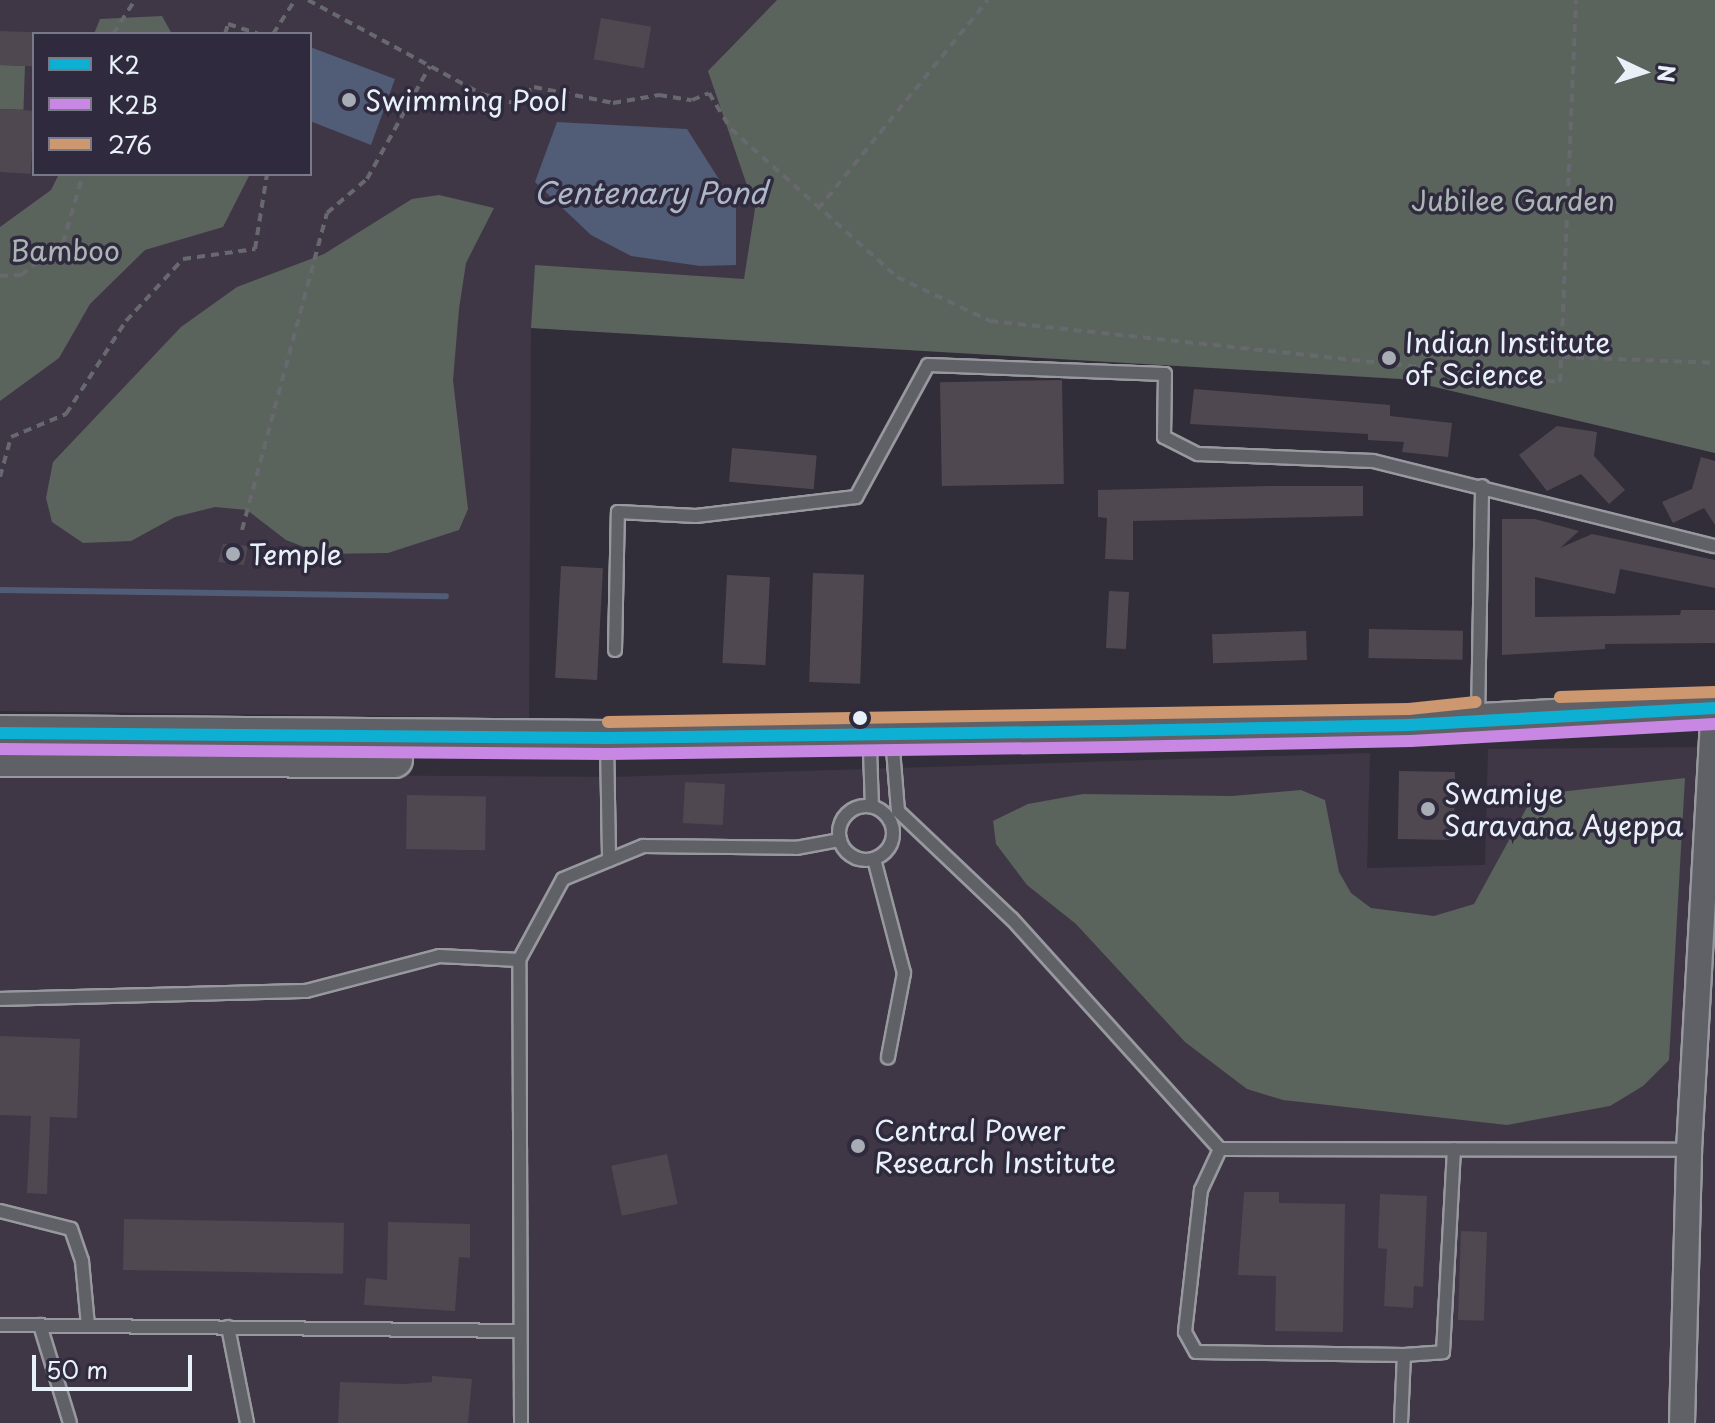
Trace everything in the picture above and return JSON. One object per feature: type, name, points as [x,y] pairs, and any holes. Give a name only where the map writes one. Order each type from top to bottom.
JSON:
[{"type":"main road","points":[[0,733],[607,749],[881,750],[1714,717]]},
{"type":"main road","points":[[0,759],[607,749],[1478,725]]},
{"type":"street","points":[[1682,1423],[1689,1150],[1707,951],[1714,717]]},
{"type":"lane","points":[[615,650],[618,512],[696,516],[856,497],[928,365],[1165,374],[1164,437],[1198,454],[1373,461],[1715,546]]},
{"type":"lane","points":[[1478,725],[1482,486]]},
{"type":"lane","points":[[607,749],[609,860]]},
{"type":"lane","points":[[872,806],[881,750]]},
{"type":"lane","points":[[881,750],[898,811],[1012,919],[1220,1149],[1689,1150]]},
{"type":"lane","points":[[872,806],[887,815],[893,832],[888,849],[874,859],[857,859],[840,840],[846,814],[872,806]]},
{"type":"lane","points":[[521,1423],[519,960],[563,879],[643,846],[796,848],[840,840]]},
{"type":"lane","points":[[874,859],[904,973],[888,1057]]},
{"type":"lane","points":[[0,999],[306,991],[439,956],[519,960]]},
{"type":"lane","points":[[1220,1149],[1201,1190],[1185,1332],[1196,1352],[1404,1355],[1443,1352],[1454,1149]]},
{"type":"lane","points":[[0,1211],[71,1229],[82,1261],[88,1326]]},
{"type":"lane","points":[[0,1325],[519,1331]]},
{"type":"lane","points":[[40,1325],[70,1423]]},
{"type":"lane","points":[[228,1327],[247,1423]]},
{"type":"lane","points":[[1401,1423],[1404,1355]]},
{"type":"path","points":[[114,32],[135,0]]},
{"type":"path","points":[[274,32],[295,0]]},
{"type":"path","points":[[308,0],[482,94],[514,103],[534,87],[613,103],[659,95],[692,100],[709,93],[725,121],[818,209],[897,277],[990,321],[1560,382],[1576,0]]},
{"type":"path","points":[[818,209],[988,0]]},
{"type":"path","points":[[226,32],[228,24],[252,32]]},
{"type":"path","points":[[242,530],[327,213],[367,179],[430,66]]},
{"type":"path","points":[[0,276],[21,275],[63,243],[82,176]]},
{"type":"path","points":[[0,477],[11,437],[66,414],[126,321],[183,259],[255,249],[267,176]]},
{"type":"path","points":[[1561,357],[1715,363]]},
{"type":"shaded area","name":"Indian Institute of Science","points":[[0,0],[1715,0],[1715,453],[1401,379],[531,328],[529,718],[0,711]]},
{"type":"shaded area","name":"Central Power Research Institute","points":[[1715,747],[1715,1423],[0,1423],[0,773],[612,777],[1370,753],[1367,868],[1485,865],[1488,749]]},
{"type":"green space","name":"Jubilee Garden","points":[[777,0],[1715,0],[1715,453],[1401,379],[531,328],[535,265],[744,279],[755,209],[708,71]]},
{"type":"green space","points":[[162,16],[171,32],[95,32],[100,19]]},
{"type":"green space","points":[[0,65],[25,66],[23,110],[0,109]]},
{"type":"green space","name":"Bamboo","points":[[58,176],[249,176],[223,227],[145,250],[90,304],[59,358],[0,401],[0,227],[51,190]]},
{"type":"green space","points":[[439,195],[494,208],[466,263],[459,309],[453,380],[468,509],[459,530],[388,553],[322,554],[286,540],[247,510],[215,507],[175,517],[131,541],[83,543],[52,522],[46,498],[53,462],[181,327],[237,287],[324,254],[412,199]]},
{"type":"green space","points":[[1685,778],[1669,1060],[1643,1086],[1610,1106],[1507,1125],[1283,1100],[1247,1089],[1185,1042],[1076,924],[1027,885],[996,844],[993,821],[1028,804],[1083,794],[1232,796],[1301,790],[1325,800],[1339,872],[1351,893],[1371,908],[1434,916],[1474,904],[1531,800],[1541,794]]},
{"type":"water","name":"Swimming Pool","points":[[312,48],[395,79],[371,145],[312,122]]},
{"type":"water","name":"Centenary Pond","points":[[557,122],[687,129],[736,206],[736,265],[700,266],[631,256],[591,235],[535,182]]},
{"type":"building","points":[[601,18],[651,27],[644,68],[594,59]]},
{"type":"building","points":[[0,31],[32,32],[32,66],[0,65]]},
{"type":"building","points":[[0,109],[32,111],[31,174],[0,172]]},
{"type":"building","points":[[1062,380],[1064,484],[942,486],[940,382]]},
{"type":"building","points":[[1194,389],[1390,405],[1390,416],[1452,423],[1448,457],[1402,452],[1404,442],[1368,440],[1368,434],[1190,424]]},
{"type":"building","points":[[1557,426],[1597,432],[1594,456],[1625,490],[1609,504],[1581,474],[1547,491],[1519,455]]},
{"type":"building","points":[[732,448],[817,455],[814,489],[729,482]]},
{"type":"building","points":[[1701,457],[1715,461],[1715,525],[1704,508],[1673,523],[1662,502],[1692,489]]},
{"type":"building","points":[[1363,486],[1363,516],[1133,521],[1133,560],[1105,559],[1107,518],[1098,517],[1098,490]]},
{"type":"building","points":[[1502,519],[1535,519],[1579,531],[1560,548],[1592,534],[1715,560],[1715,588],[1620,569],[1615,594],[1535,577],[1535,617],[1680,615],[1681,610],[1715,610],[1715,643],[1605,644],[1605,649],[1502,655]]},
{"type":"building","name":"Temple","points":[[223,544],[248,546],[244,565],[218,562]]},
{"type":"building","points":[[561,566],[603,568],[597,680],[555,678]]},
{"type":"building","points":[[813,573],[864,575],[860,684],[809,682]]},
{"type":"building","points":[[727,575],[770,577],[765,665],[722,663]]},
{"type":"building","points":[[1109,591],[1129,592],[1126,649],[1106,648]]},
{"type":"building","points":[[1369,629],[1463,631],[1462,660],[1368,658]]},
{"type":"building","points":[[1306,631],[1307,660],[1213,663],[1212,634]]},
{"type":"building","points":[[1399,771],[1455,772],[1454,840],[1398,839]]},
{"type":"building","points":[[685,782],[725,784],[723,825],[683,823]]},
{"type":"building","points":[[407,795],[486,796],[485,850],[406,849]]},
{"type":"building","points":[[0,1036],[80,1039],[77,1118],[50,1117],[47,1194],[27,1193],[31,1116],[0,1115]]},
{"type":"building","points":[[667,1154],[678,1204],[622,1216],[611,1166]]},
{"type":"building","points":[[1244,1192],[1279,1192],[1279,1203],[1345,1204],[1343,1332],[1275,1331],[1276,1276],[1238,1275]]},
{"type":"building","points":[[1380,1194],[1427,1196],[1423,1287],[1414,1286],[1413,1308],[1384,1306],[1387,1249],[1378,1248]]},
{"type":"building","points":[[124,1219],[344,1223],[343,1274],[123,1270]]},
{"type":"building","points":[[388,1222],[470,1224],[470,1258],[459,1257],[455,1311],[364,1305],[366,1278],[387,1280]]},
{"type":"building","points":[[1461,1231],[1487,1232],[1484,1321],[1458,1320]]},
{"type":"building","points":[[432,1376],[472,1379],[468,1423],[338,1423],[340,1382],[403,1384],[432,1382]]},
{"type":"waterway","points":[[0,590],[446,596]]},
{"type":"transit line","name":"276","points":[[1560,697],[1714,692]]},
{"type":"transit line","name":"276","points":[[608,722],[1409,709],[1476,702]]},
{"type":"transit line","name":"K2","points":[[0,733],[608,738],[1119,731],[1410,725],[1715,708]]},
{"type":"transit line","name":"K2B","points":[[0,749],[608,754],[1119,747],[1411,741],[1715,724]]},
{"type":"place","name":"Swimming Pool","points":[[349,100]]},
{"type":"place","name":"Indian Institute of Science","points":[[1389,358]]},
{"type":"place","name":"Temple","points":[[233,554]]},
{"type":"place","name":"Swamiye Saravana Ayeppa","points":[[1428,809]]},
{"type":"place","name":"Central Power Research Institute","points":[[858,1146]]}]
